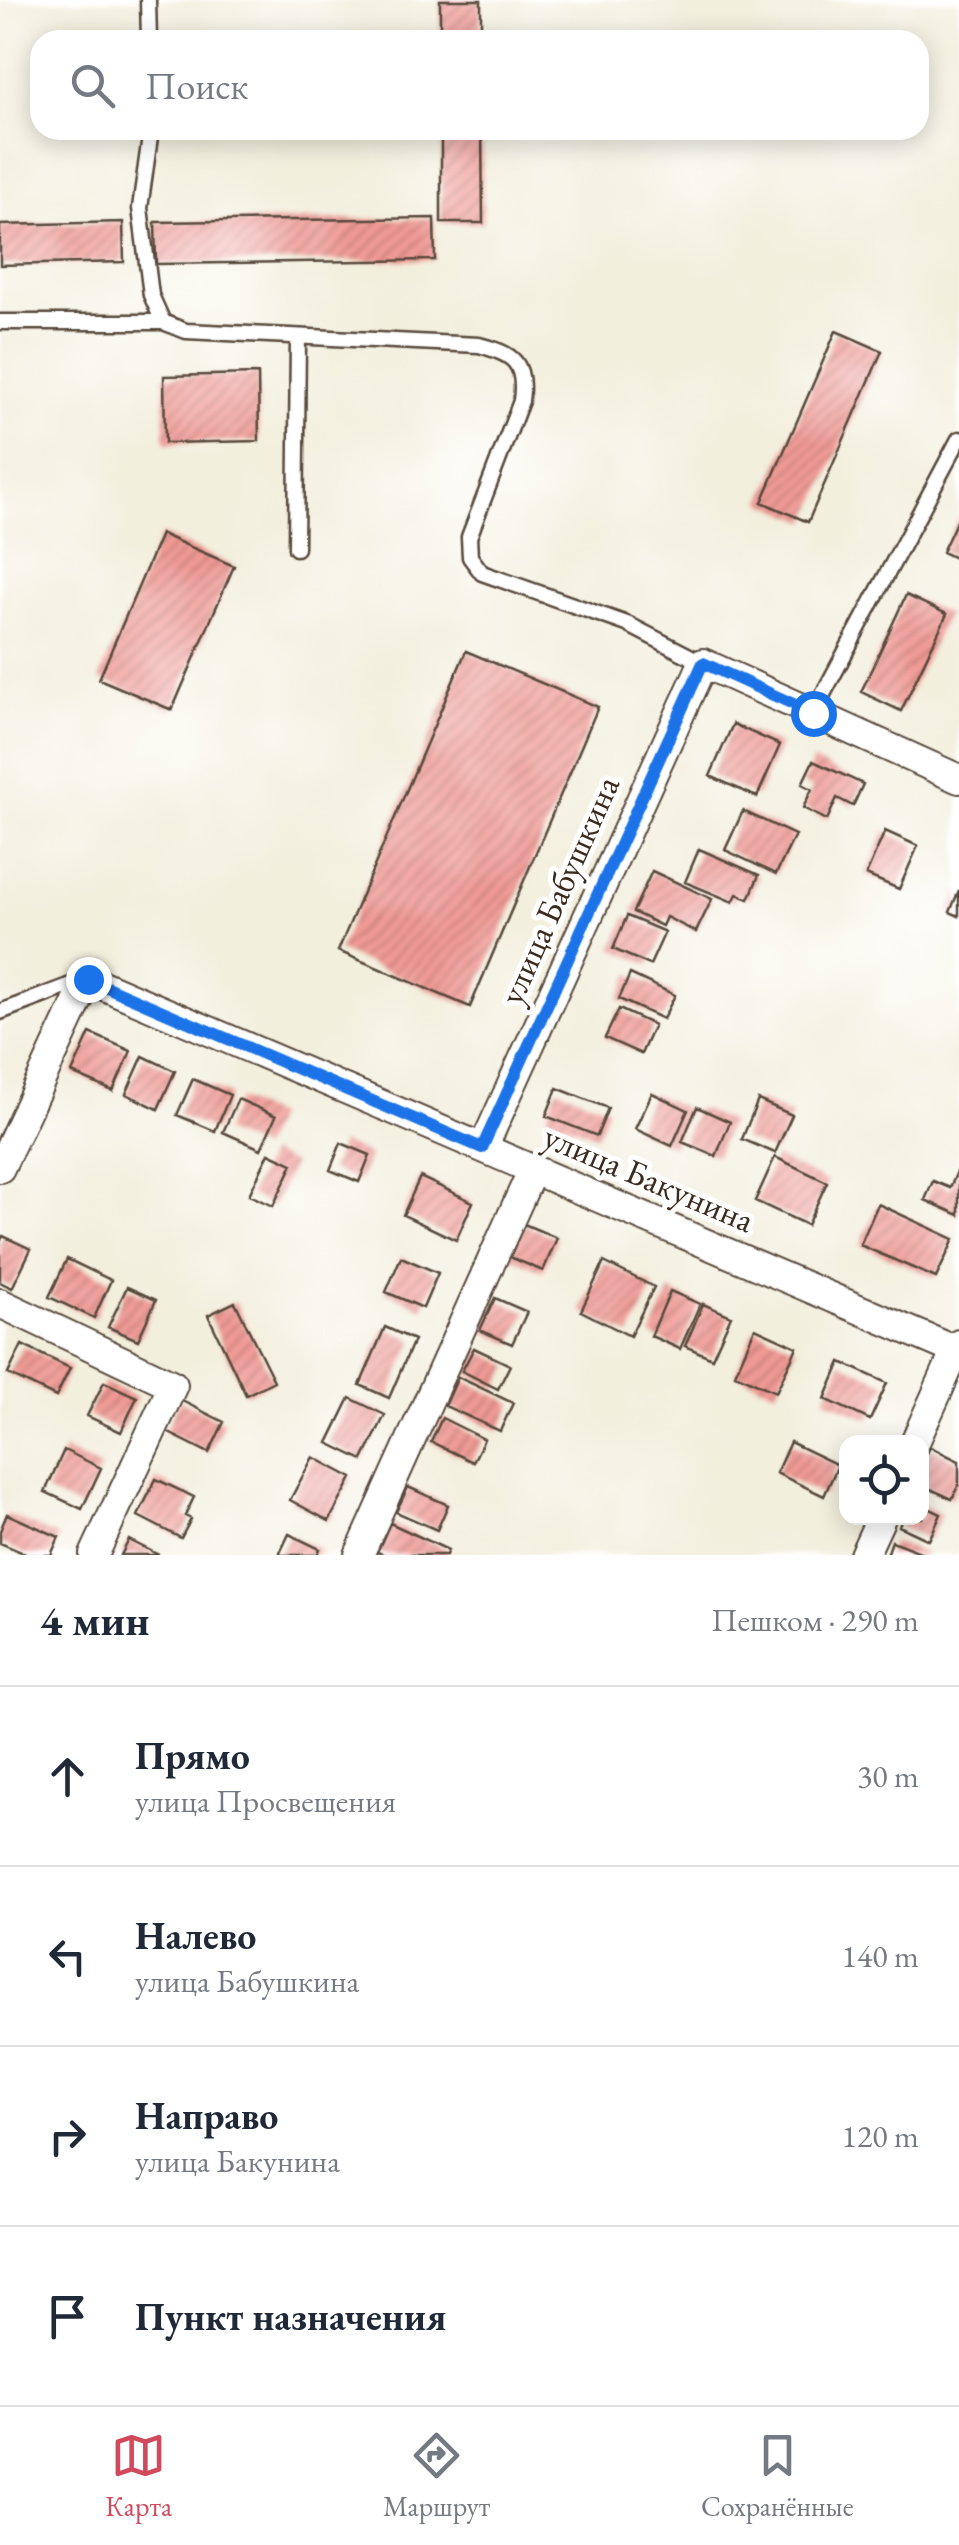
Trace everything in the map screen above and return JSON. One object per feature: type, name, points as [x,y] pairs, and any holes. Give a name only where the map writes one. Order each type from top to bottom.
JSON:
[{"type":"street","points":[[703,663],[959,780]]},
{"type":"street","name":"улица Бабушкина","points":[[482,1148],[703,663]]},
{"type":"street","points":[[0,1168],[88,979]]},
{"type":"street","name":"улица Бакунина","points":[[88,979],[958,1349]]},
{"type":"street","points":[[360,1555],[533,1169]]},
{"type":"street","points":[[0,1303],[173,1386],[94,1555]]},
{"type":"street","points":[[918,1435],[958,1349]]},
{"type":"street","points":[[864,1555],[878,1525]]},
{"type":"lane","points":[[148,0],[149,30]]},
{"type":"lane","points":[[150,140],[140,208],[151,295],[163,322]]},
{"type":"lane","points":[[0,322],[163,322],[186,332],[478,346],[506,352],[523,380],[521,402],[469,538],[470,558],[482,573],[627,624],[703,663]]},
{"type":"lane","points":[[296,548],[298,337]]},
{"type":"lane","points":[[813,713],[959,440]]},
{"type":"lane","points":[[0,1012],[88,979]]},
{"type":"building","points":[[440,0],[481,0],[481,30],[440,30]]},
{"type":"building","points":[[441,140],[482,140],[483,223],[441,223]]},
{"type":"building","points":[[434,218],[435,260],[156,264],[155,222]]},
{"type":"building","points":[[123,222],[124,262],[0,265],[0,225]]},
{"type":"building","points":[[836,331],[882,351],[808,522],[762,502]]},
{"type":"building","points":[[258,374],[259,441],[165,443],[164,376]]},
{"type":"building","points":[[959,516],[959,560],[942,552]]},
{"type":"building","points":[[161,534],[234,566],[172,710],[99,679]]},
{"type":"building","points":[[906,595],[947,614],[901,711],[861,692]]},
{"type":"building","points":[[466,651],[598,707],[470,1007],[338,951]]},
{"type":"building","points":[[733,724],[780,745],[757,797],[710,776]]},
{"type":"building","points":[[813,761],[863,784],[853,806],[837,798],[827,820],[803,808],[812,789],[802,784]]},
{"type":"building","points":[[743,811],[795,835],[776,874],[725,850]]},
{"type":"building","points":[[885,831],[918,846],[899,889],[866,875]]},
{"type":"building","points":[[699,849],[759,875],[749,899],[737,894],[733,902],[685,882]]},
{"type":"building","points":[[652,871],[712,899],[696,932],[666,917],[662,926],[633,912]]},
{"type":"building","points":[[959,890],[959,916],[950,912]]},
{"type":"building","points":[[627,916],[665,932],[650,965],[613,949]]},
{"type":"building","points":[[630,974],[675,995],[663,1019],[619,999]]},
{"type":"building","points":[[619,1009],[654,1025],[641,1054],[605,1038]]},
{"type":"building","points":[[90,1033],[131,1051],[113,1091],[72,1073]]},
{"type":"building","points":[[143,1056],[175,1071],[158,1109],[126,1094]]},
{"type":"building","points":[[193,1079],[230,1095],[215,1131],[177,1115]]},
{"type":"building","points":[[557,1088],[608,1108],[597,1136],[546,1116]]},
{"type":"building","points":[[652,1093],[688,1110],[672,1146],[635,1129]]},
{"type":"building","points":[[238,1099],[276,1116],[261,1149],[223,1132]]},
{"type":"building","points":[[758,1100],[792,1115],[775,1153],[742,1139]]},
{"type":"building","points":[[697,1107],[730,1122],[716,1156],[682,1142]]},
{"type":"building","points":[[341,1143],[370,1155],[359,1182],[330,1170]]},
{"type":"building","points":[[269,1153],[293,1164],[273,1206],[249,1195]]},
{"type":"building","points":[[775,1157],[827,1182],[807,1225],[755,1201]]},
{"type":"building","points":[[959,1167],[959,1215],[925,1200],[933,1181],[950,1188]]},
{"type":"building","points":[[420,1177],[473,1202],[456,1240],[403,1215]]},
{"type":"building","points":[[878,1204],[954,1239],[936,1278],[860,1245]]},
{"type":"building","points":[[524,1224],[557,1238],[543,1271],[510,1257]]},
{"type":"building","points":[[3,1236],[31,1249],[12,1288],[0,1282]]},
{"type":"building","points":[[401,1257],[438,1273],[423,1308],[386,1292]]},
{"type":"building","points":[[67,1259],[111,1280],[94,1318],[49,1297]]},
{"type":"building","points":[[604,1262],[654,1287],[630,1336],[581,1311]]},
{"type":"building","points":[[127,1287],[156,1300],[138,1340],[108,1327]]},
{"type":"building","points":[[670,1291],[700,1304],[680,1349],[651,1336]]},
{"type":"building","points":[[495,1298],[527,1312],[512,1344],[480,1330]]},
{"type":"building","points":[[235,1302],[274,1381],[246,1395],[208,1315]]},
{"type":"building","points":[[703,1304],[731,1316],[712,1358],[685,1346]]},
{"type":"building","points":[[385,1327],[414,1340],[389,1398],[360,1385]]},
{"type":"building","points":[[755,1328],[797,1347],[776,1392],[735,1374]]},
{"type":"building","points":[[22,1345],[70,1368],[56,1397],[8,1374]]},
{"type":"building","points":[[474,1348],[510,1365],[498,1389],[462,1371]]},
{"type":"building","points":[[841,1362],[887,1383],[870,1420],[825,1399]]},
{"type":"building","points":[[458,1377],[513,1403],[500,1431],[445,1406]]},
{"type":"building","points":[[104,1382],[137,1397],[121,1432],[87,1416]]},
{"type":"building","points":[[350,1398],[385,1415],[363,1460],[328,1443]]},
{"type":"building","points":[[180,1400],[224,1422],[209,1453],[165,1431]]},
{"type":"building","points":[[442,1418],[484,1439],[473,1462],[431,1442]]},
{"type":"building","points":[[790,1442],[838,1465],[824,1496],[776,1473]]},
{"type":"building","points":[[929,1449],[959,1461],[959,1484],[952,1499],[929,1488]]},
{"type":"building","points":[[64,1450],[101,1468],[82,1509],[45,1492]]},
{"type":"building","points":[[313,1457],[352,1478],[329,1521],[290,1500]]},
{"type":"building","points":[[156,1479],[194,1497],[185,1516],[191,1519],[181,1538],[138,1516]]},
{"type":"building","points":[[408,1487],[448,1505],[437,1530],[396,1512]]},
{"type":"building","points":[[929,1508],[941,1514],[929,1540],[899,1526],[929,1525]]},
{"type":"building","points":[[7,1514],[59,1537],[51,1555],[28,1555],[0,1543]]},
{"type":"building","points":[[390,1523],[448,1550],[446,1555],[377,1552]]},
{"type":"building","points":[[289,1534],[320,1549],[317,1555],[279,1555]]},
{"type":"building","points":[[129,1540],[159,1555],[121,1555]]},
{"type":"building","points":[[892,1541],[928,1555],[887,1555]]},
{"type":"route","points":[[88,979],[482,1148],[703,663],[813,713]]}]
